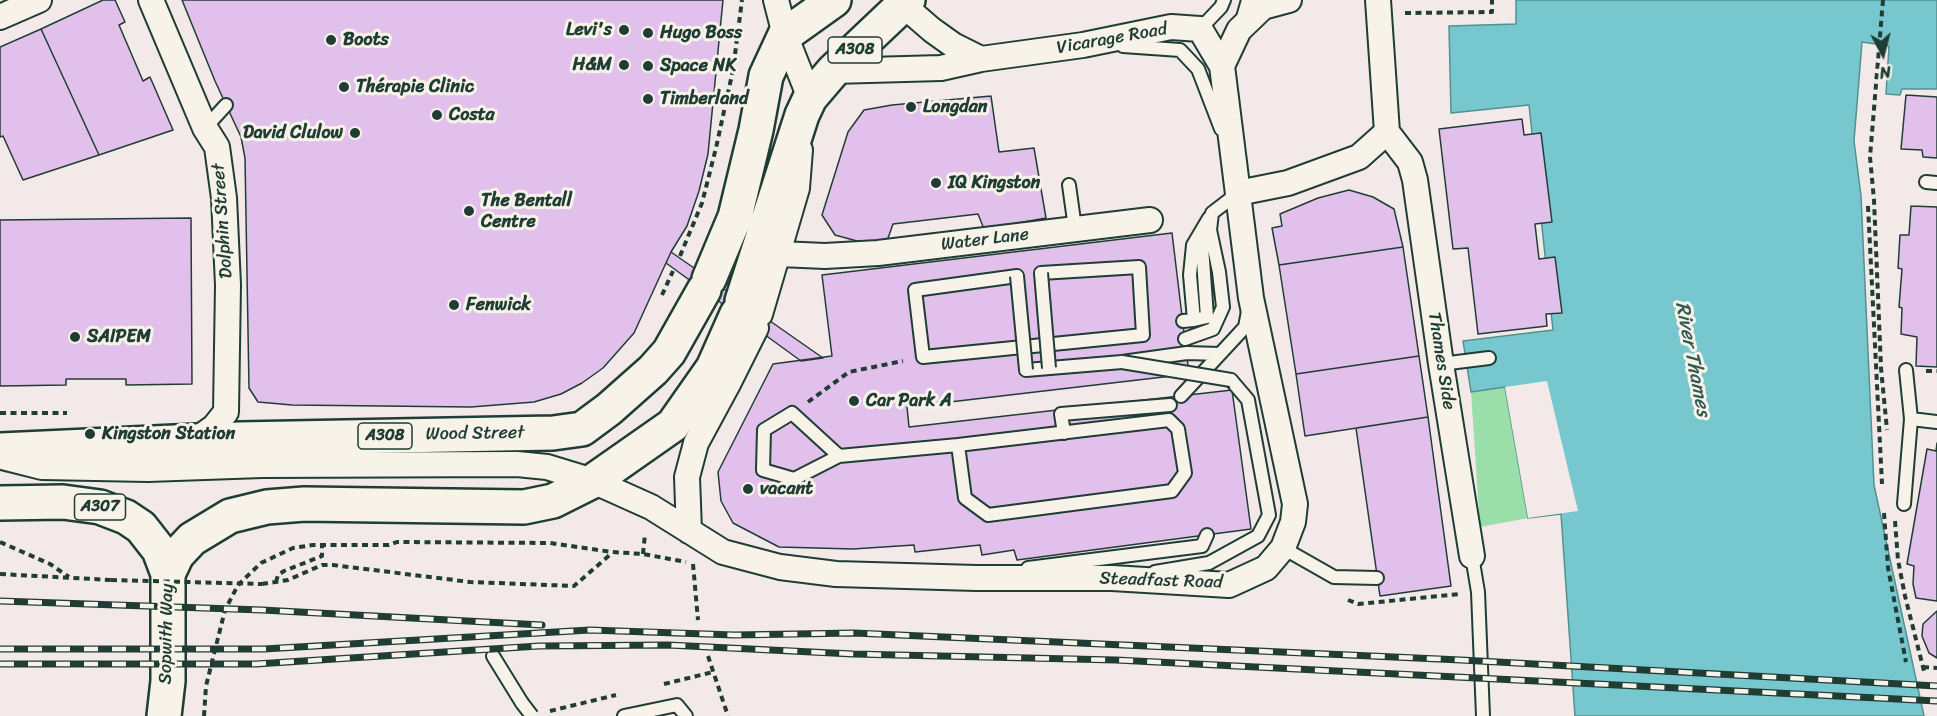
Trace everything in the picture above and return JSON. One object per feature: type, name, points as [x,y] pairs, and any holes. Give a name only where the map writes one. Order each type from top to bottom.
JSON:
[{"type":"main road","name":"A308","points":[[785,34],[834,0]]},
{"type":"main road","name":"A308","points":[[168,574],[177,555],[192,538],[230,516],[267,507],[304,504],[525,507],[552,501],[593,481],[673,425],[749,314],[768,254],[806,107],[833,71],[904,2]]},
{"type":"main road","name":"Wood Street","points":[[0,450],[251,438],[553,433],[582,429],[609,410],[653,370],[669,352],[707,284],[735,217],[756,130],[766,76],[785,34]]},
{"type":"main road","name":"Sopwith Way","points":[[0,503],[63,502],[100,507],[126,517],[141,527],[159,550],[168,574],[168,681],[164,716]]},
{"type":"street","points":[[0,17],[39,0]]},
{"type":"street","name":"Dolphin Street","points":[[151,0],[205,128],[217,147],[224,198],[228,285],[226,412],[214,427],[193,442]]},
{"type":"street","points":[[776,0],[806,107]]},
{"type":"street","points":[[1222,66],[1239,30],[1263,7],[1289,0]]},
{"type":"street","points":[[904,2],[932,30],[953,45],[981,59]]},
{"type":"street","points":[[1237,183],[1288,183],[1359,158],[1387,132],[1379,7]]},
{"type":"street","name":"Vicarage Road","points":[[833,71],[930,69],[981,59],[1083,45],[1171,27],[1200,29]]},
{"type":"street","points":[[1200,29],[1222,66]]},
{"type":"street","name":"Steadfast Road","points":[[689,531],[723,552],[780,567],[836,574],[976,578],[1112,578],[1229,585],[1266,568],[1283,548],[1293,522],[1294,504],[1251,298],[1222,66]]},
{"type":"street","name":"Thames Side","points":[[1387,132],[1410,162],[1415,180],[1441,364],[1472,556]]},
{"type":"street","name":"Water Lane","points":[[768,254],[825,256],[878,253],[1150,220]]},
{"type":"street","points":[[689,531],[687,477],[696,443],[729,382],[749,314]]},
{"type":"street","name":"Wood Street","points":[[0,457],[42,467],[148,469],[262,465],[517,464],[547,467],[593,481],[651,507],[689,531]]},
{"type":"lane","points":[[1200,29],[1221,7],[1224,0]]},
{"type":"lane","points":[[1239,30],[1248,0]]},
{"type":"lane","points":[[1083,45],[1145,46],[1180,51],[1198,69],[1209,94],[1237,183],[1212,213],[1193,245],[1189,321]]},
{"type":"lane","points":[[205,128],[226,105]]},
{"type":"lane","points":[[1069,185],[1075,228]]},
{"type":"lane","points":[[1185,339],[1213,329],[1223,307],[1219,272],[1210,230],[1212,213]]},
{"type":"lane","points":[[1049,368],[1041,273],[1139,267],[1143,335],[923,357],[915,290],[1017,276],[1026,370],[1122,362],[1187,354],[1220,354]]},
{"type":"lane","points":[[1181,396],[1245,327],[1251,298]]},
{"type":"lane","points":[[1441,364],[1489,358]]},
{"type":"lane","points":[[1112,578],[1209,563],[1258,536],[1269,515],[1248,400],[1231,380],[1122,362]]},
{"type":"lane","points":[[1904,504],[1911,419],[1906,370]]},
{"type":"lane","points":[[1064,433],[1061,414],[1170,405]]},
{"type":"lane","points":[[839,456],[792,413],[764,430],[763,470],[794,479],[839,456],[958,445],[1169,420],[1178,429],[1185,473],[1172,491],[988,515],[965,498],[958,445]]},
{"type":"lane","points":[[1911,419],[1937,422]]},
{"type":"lane","points":[[976,578],[1029,568],[1202,546],[1207,535]]},
{"type":"lane","points":[[1283,548],[1334,577],[1377,578]]},
{"type":"lane","name":"Thames Side","points":[[1472,556],[1478,592],[1483,716]]},
{"type":"lane","points":[[493,656],[531,716]]},
{"type":"lane","points":[[624,716],[677,705],[686,716]]},
{"type":"path","points":[[680,256],[702,203],[716,148],[733,70],[742,0]]},
{"type":"path","points":[[1379,7],[1492,12],[1492,0]]},
{"type":"path","points":[[1878,45],[1882,0]]},
{"type":"path","points":[[1868,206],[1883,492]]},
{"type":"path","points":[[792,413],[849,372],[923,357]]},
{"type":"path","points":[[1883,502],[1888,568],[1906,662]]},
{"type":"path","points":[[643,554],[646,525]]},
{"type":"path","points":[[0,542],[50,564],[70,578]]},
{"type":"path","points":[[204,716],[206,686],[225,610],[238,585],[261,563],[293,548],[389,545],[397,542],[550,543],[643,554],[693,563],[698,620]]},
{"type":"path","points":[[276,582],[278,575],[284,571],[322,556],[322,546]]},
{"type":"path","points":[[0,574],[262,585],[288,580],[322,565],[333,565],[470,582],[574,586],[612,552]]},
{"type":"path","points":[[708,656],[728,716]]},
{"type":"path","points":[[1923,667],[1937,668]]},
{"type":"green space","points":[[1505,387],[1528,518],[1480,527],[1471,392]]},
{"type":"water","name":"River Thames","points":[[1516,0],[1937,0],[1937,89],[1902,89],[1900,95],[1886,94],[1889,46],[1862,42],[1854,141],[1861,196],[1874,485],[1924,716],[1575,716],[1561,514],[1528,518],[1505,387],[1471,392],[1463,341],[1553,330],[1529,105],[1451,113],[1449,26],[1516,24]]},
{"type":"pier","points":[[1547,381],[1578,511],[1528,518],[1505,387]]},
{"type":"building","points":[[103,0],[115,0],[125,22],[119,25],[143,81],[150,77],[173,130],[99,155],[41,29]]},
{"type":"building","name":"The Bentall Centre","points":[[182,0],[723,0],[708,154],[699,191],[687,226],[671,252],[634,333],[603,368],[582,383],[561,394],[534,402],[471,407],[292,405],[258,402],[249,388],[245,158],[241,137]]},
{"type":"building","points":[[41,29],[99,155],[23,180],[3,136],[0,137],[0,47]]},
{"type":"building","points":[[1906,95],[1937,97],[1937,158],[1923,157],[1922,150],[1901,149]]},
{"type":"building","name":"IQ Kingston","points":[[991,96],[999,152],[1034,148],[1046,218],[984,229],[978,214],[893,224],[887,241],[857,241],[835,235],[822,215],[848,132],[864,110],[892,105]]},
{"type":"building","points":[[1522,119],[1524,135],[1541,133],[1552,222],[1535,224],[1539,259],[1555,257],[1562,313],[1546,314],[1547,326],[1478,334],[1468,248],[1453,249],[1439,129]]},
{"type":"building","points":[[1349,190],[1373,197],[1394,209],[1403,247],[1279,265],[1272,228],[1282,226],[1280,214],[1318,198]]},
{"type":"building","points":[[1911,206],[1937,207],[1937,367],[1916,366],[1917,337],[1901,334],[1902,308],[1899,307],[1902,269],[1898,268],[1900,235],[1909,235]]},
{"type":"building","points":[[191,218],[192,384],[126,385],[126,379],[66,379],[66,385],[0,386],[0,220]]},
{"type":"building","name":"Car Park A","points":[[1172,233],[1189,374],[907,407],[909,427],[1232,390],[1251,529],[1017,560],[1014,550],[982,555],[980,545],[915,552],[914,545],[853,549],[779,547],[733,523],[721,501],[718,472],[773,364],[832,356],[822,275]]},
{"type":"building","points":[[1403,247],[1419,356],[1296,374],[1279,265]]},
{"type":"building","points":[[671,252],[823,358],[801,361],[666,263]]},
{"type":"building","points":[[1419,356],[1428,417],[1305,436],[1296,374]]},
{"type":"building","points":[[1428,417],[1451,586],[1380,596],[1356,428]]},
{"type":"building","points":[[1937,443],[1937,601],[1916,598],[1913,584],[1914,566],[1907,564],[1927,449],[1936,451]]},
{"type":"building","points":[[1937,611],[1937,658],[1929,653],[1922,636],[1923,624]]},
{"type":"railway","points":[[0,601],[262,610],[542,625]]},
{"type":"railway","points":[[0,649],[264,649],[590,630],[734,635],[854,633],[1461,660],[1937,686]]},
{"type":"railway","points":[[0,664],[256,664],[539,646],[668,645],[853,654],[1116,660],[1937,701]]},
{"type":"place","name":"Levi's","points":[[624,30]]},
{"type":"place","name":"Hugo Boss","points":[[648,33]]},
{"type":"place","name":"Boots","points":[[331,40]]},
{"type":"place","name":"H&M","points":[[624,65]]},
{"type":"place","name":"Space NK","points":[[648,66]]},
{"type":"place","name":"Thérapie Clinic","points":[[344,87]]},
{"type":"place","name":"Timberland","points":[[648,99]]},
{"type":"place","name":"Longdan","points":[[911,107]]},
{"type":"place","name":"Costa","points":[[437,115]]},
{"type":"place","name":"David Clulow","points":[[355,133]]},
{"type":"place","name":"IQ Kingston","points":[[936,183]]},
{"type":"place","name":"The Bentall Centre","points":[[469,211]]},
{"type":"place","name":"Fenwick","points":[[454,305]]},
{"type":"place","name":"SAIPEM","points":[[75,337]]},
{"type":"place","name":"Car Park A","points":[[854,401]]},
{"type":"place","name":"Kingston Station","points":[[90,434]]},
{"type":"place","name":"vacant","points":[[748,489]]}]
